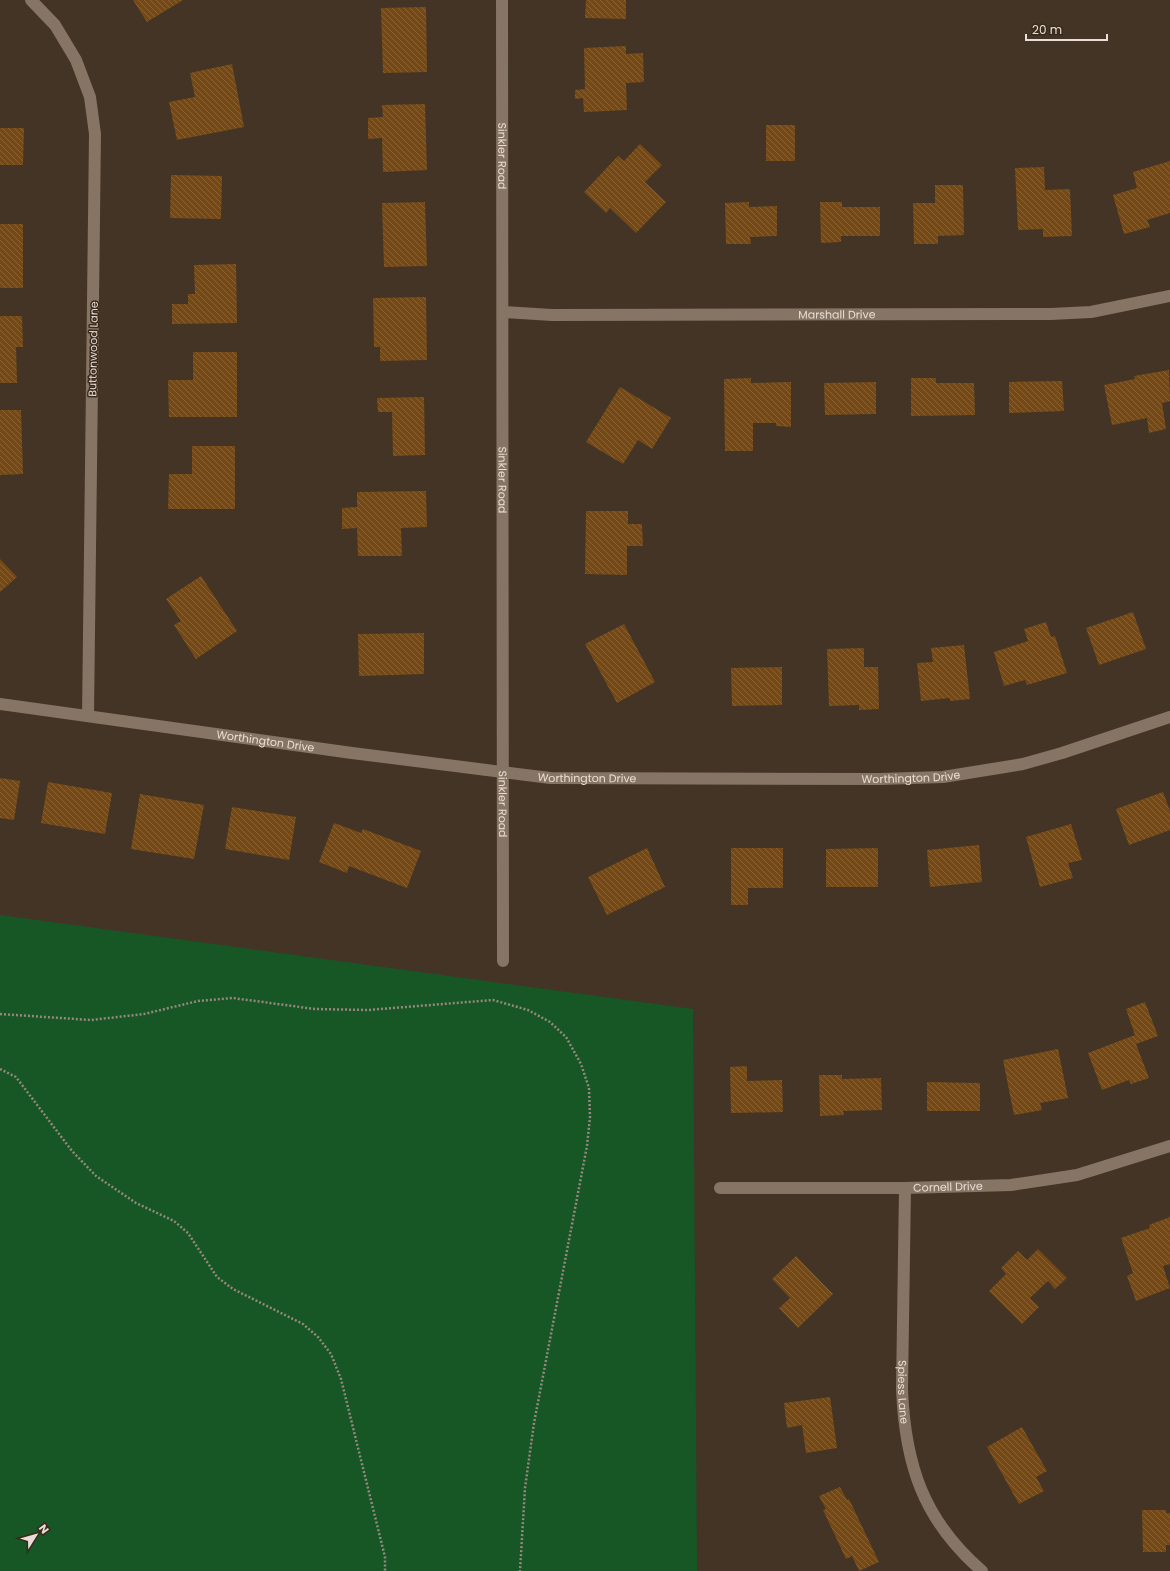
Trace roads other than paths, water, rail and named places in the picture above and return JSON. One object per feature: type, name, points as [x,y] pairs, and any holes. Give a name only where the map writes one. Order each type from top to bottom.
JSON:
[{"type":"street","name":"Buttonwood Lane","points":[[31,0],[55,26],[76,60],[90,97],[95,134],[88,716]]},
{"type":"street","name":"Sinkler Road","points":[[502,0],[503,961]]},
{"type":"street","name":"Marshall Drive","points":[[503,312],[552,315],[1051,314],[1091,312],[1170,296]]},
{"type":"street","name":"Worthington Drive","points":[[0,704],[352,753],[550,778],[880,779],[943,777],[1023,764],[1062,753],[1170,716]]},
{"type":"street","name":"Cornell Drive","points":[[720,1188],[905,1188],[1011,1185],[1044,1181],[1114,1165],[1170,1146]]},
{"type":"street","name":"Spiess Lane","points":[[905,1188],[902,1389],[903,1422],[909,1455],[919,1488],[928,1505],[947,1534],[969,1560],[982,1571]]}]
